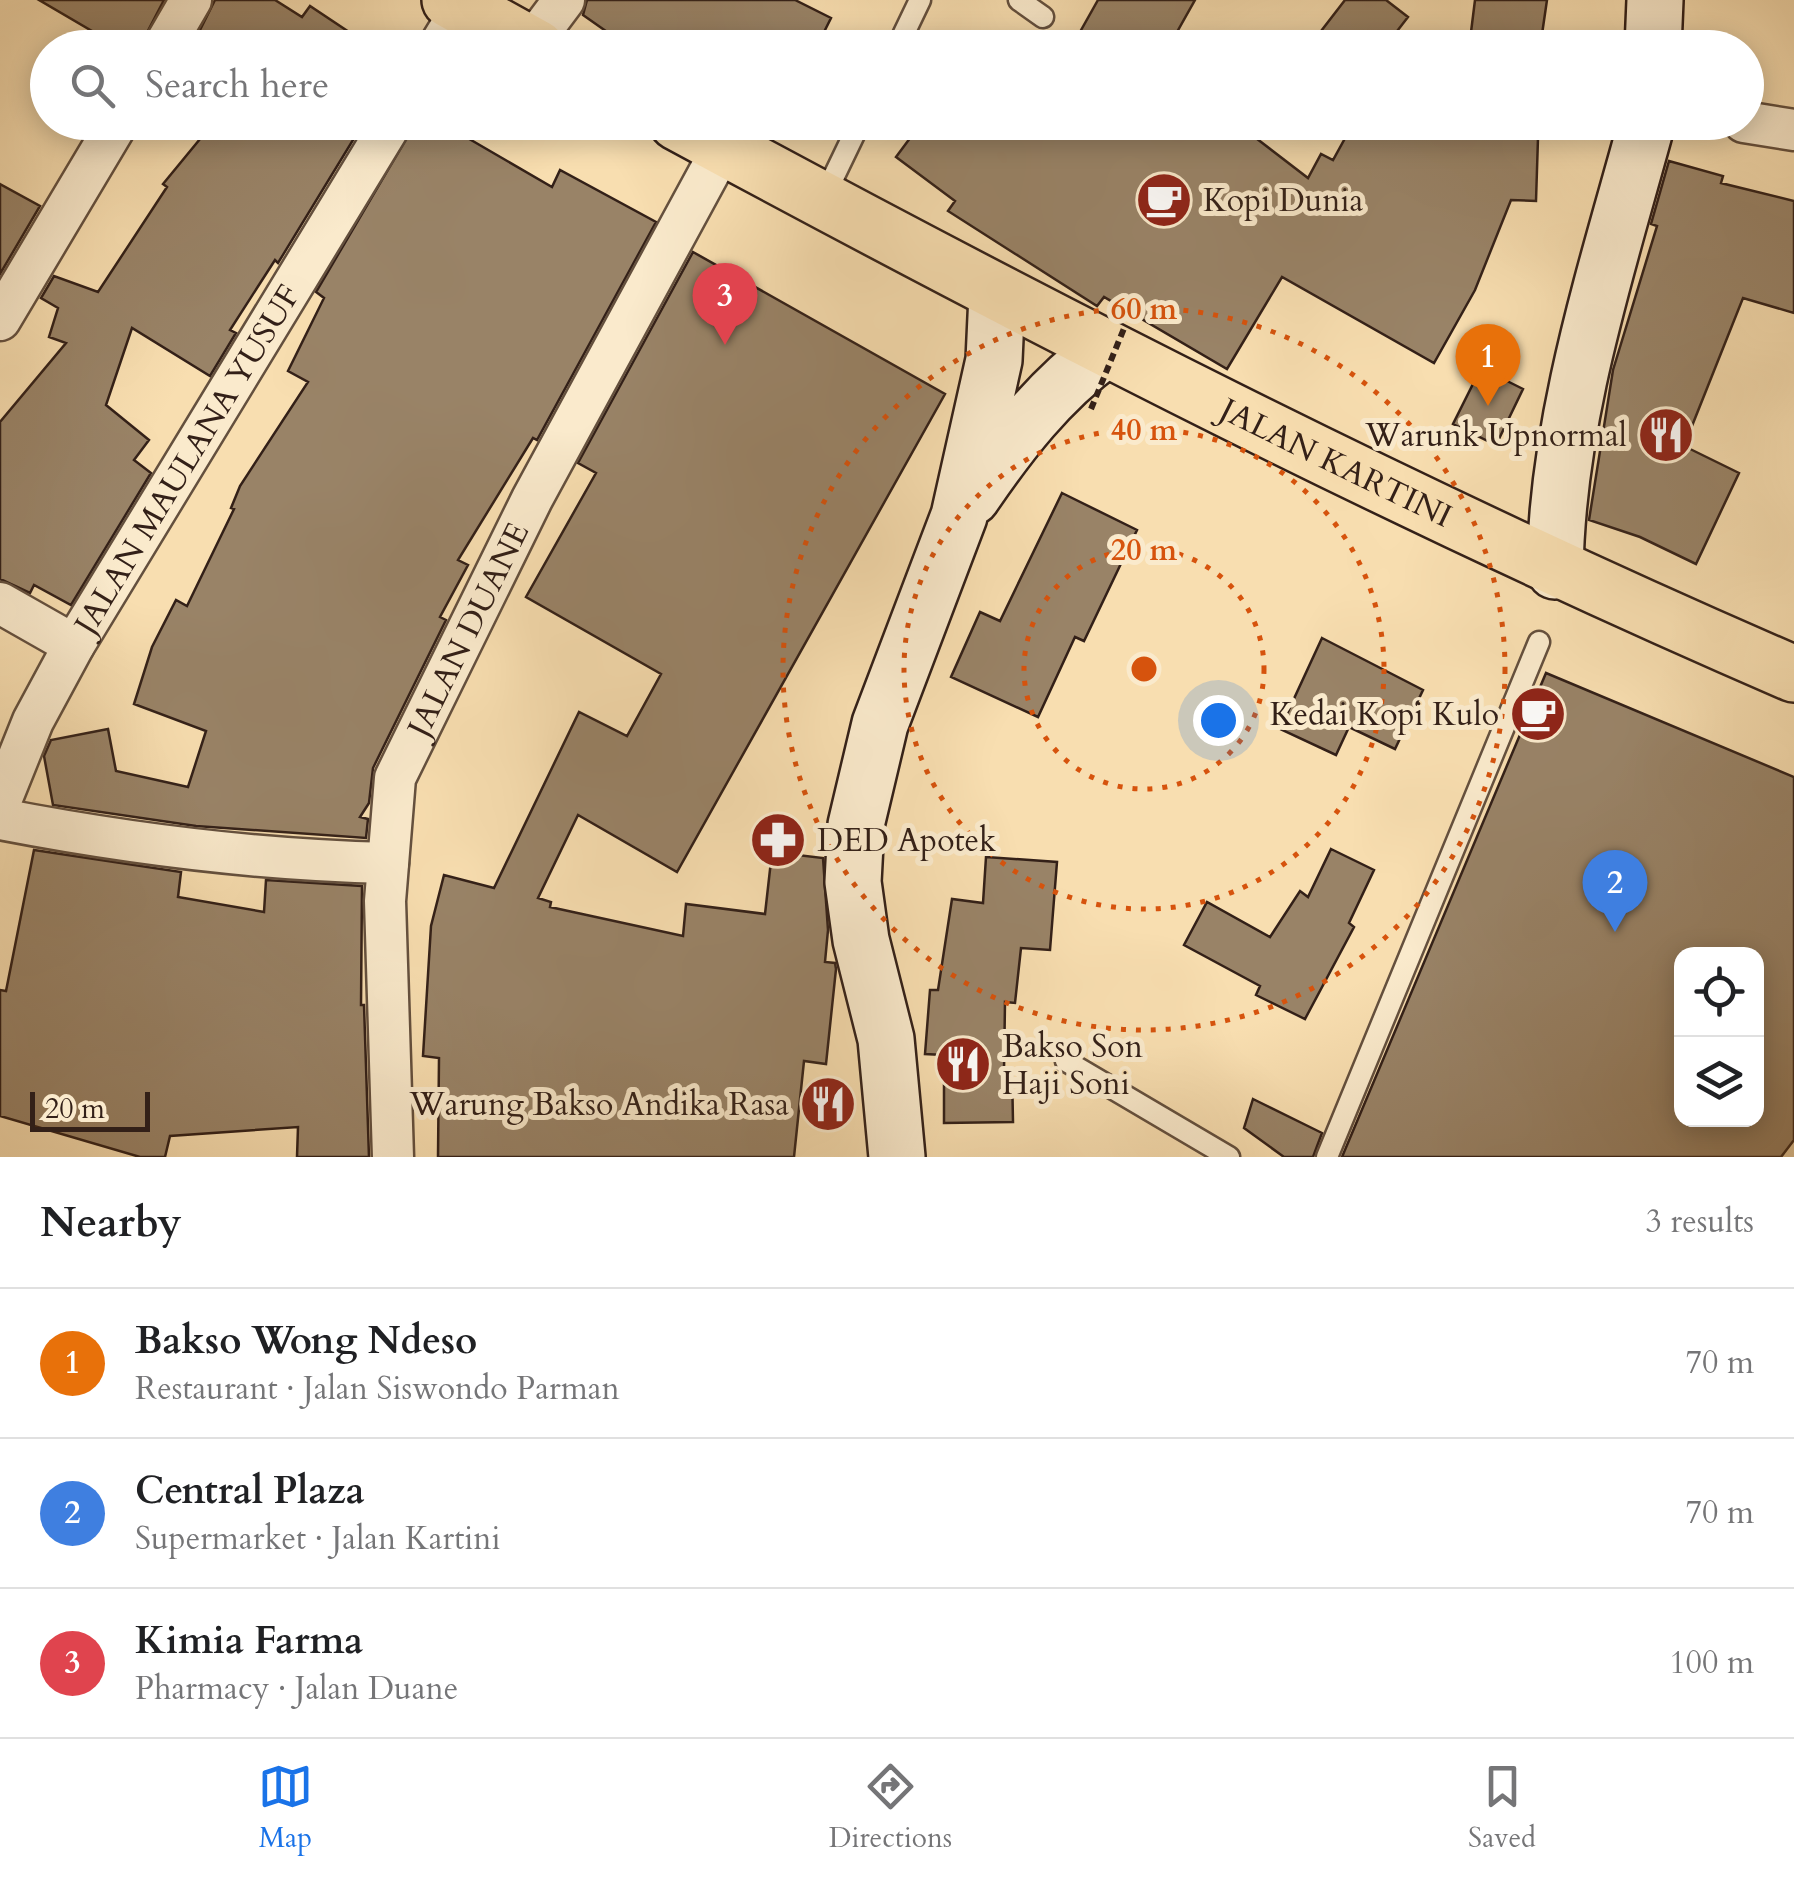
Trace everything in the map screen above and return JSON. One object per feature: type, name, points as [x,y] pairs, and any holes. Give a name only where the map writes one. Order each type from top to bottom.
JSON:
[{"type":"highway","points":[[450,18],[486,30]]},
{"type":"highway","name":"JALAN KARTINI","points":[[709,140],[997,295],[1114,338],[1556,571],[1794,674]]},
{"type":"street","points":[[173,30],[191,0]]},
{"type":"street","points":[[544,30],[564,0]]},
{"type":"street","points":[[1654,30],[1655,0]]},
{"type":"street","points":[[1764,125],[1794,130]]},
{"type":"street","points":[[0,320],[107,140]]},
{"type":"street","name":"JALAN MAULANA YUSUF","points":[[0,800],[33,722],[74,645],[381,140]]},
{"type":"street","name":"JALAN DUANE","points":[[393,1157],[384,902],[395,778],[532,499],[698,140]]},
{"type":"street","points":[[1556,571],[1556,502],[1566,436],[1642,140]]},
{"type":"street","points":[[896,1157],[886,1039],[861,940],[853,882],[856,825],[880,724],[959,516],[994,360],[997,295]]},
{"type":"street","points":[[959,516],[1016,434],[1061,382],[1114,338]]},
{"type":"street","points":[[0,603],[74,645]]},
{"type":"street","points":[[0,820],[157,848],[290,860],[388,863]]},
{"type":"lane","points":[[906,30],[920,0]]},
{"type":"lane","points":[[1019,0],[1043,17]]},
{"type":"lane","points":[[822,201],[851,140]]},
{"type":"lane","points":[[1327,1157],[1539,642]]},
{"type":"lane","points":[[1066,1061],[1228,1157]]},
{"type":"path","points":[[1091,409],[1114,338]]},
{"type":"building","points":[[39,0],[164,0],[148,30],[90,30]]},
{"type":"building","points":[[215,0],[275,0],[302,17],[310,6],[346,30],[200,30]]},
{"type":"building","points":[[587,0],[795,0],[831,18],[825,30],[604,30],[583,15]]},
{"type":"building","points":[[1098,0],[1195,0],[1178,30],[1081,30]]},
{"type":"building","points":[[1345,0],[1386,0],[1408,17],[1398,30],[1322,30]]},
{"type":"building","points":[[1475,0],[1547,0],[1543,30],[1471,30]]},
{"type":"building","points":[[199,140],[353,140],[278,263],[275,260],[230,330],[236,333],[210,376],[132,328],[106,405],[149,440],[134,460],[151,473],[71,605],[34,585],[30,593],[0,579],[0,422],[66,343],[49,337],[58,308],[41,298],[54,276],[98,292],[167,187],[163,184]]},
{"type":"building","points":[[405,140],[471,140],[552,187],[560,170],[656,222],[537,440],[533,438],[458,560],[468,565],[440,617],[446,620],[373,768],[369,803],[360,817],[368,819],[366,838],[196,826],[53,805],[44,756],[51,740],[108,729],[116,771],[188,787],[206,731],[134,704],[152,647],[176,600],[187,606],[234,509],[231,508],[240,486],[308,382],[288,371],[324,298],[316,292]]},
{"type":"building","points":[[909,140],[1258,140],[1308,178],[1321,154],[1333,160],[1344,140],[1538,140],[1536,201],[1511,200],[1475,290],[1434,363],[1282,277],[1227,369],[1104,297],[1097,306],[948,211],[955,201],[896,157]]},
{"type":"building","points":[[1669,161],[1723,176],[1721,183],[1794,201],[1794,313],[1743,298],[1684,446],[1739,473],[1696,564],[1640,537],[1589,520],[1613,370],[1657,226],[1651,224]]},
{"type":"building","points":[[0,184],[40,206],[0,274]]},
{"type":"building","points":[[693,252],[945,394],[677,872],[578,815],[538,898],[551,902],[550,907],[683,936],[686,904],[765,914],[772,852],[823,858],[828,930],[825,962],[835,963],[836,969],[826,1064],[804,1061],[794,1157],[438,1157],[439,1058],[423,1056],[431,926],[444,875],[494,888],[579,712],[627,736],[661,674],[526,597],[596,473],[578,463]]},
{"type":"building","points":[[1481,368],[1523,389],[1496,445],[1453,424]]},
{"type":"building","points":[[1062,493],[1137,530],[1084,641],[1075,637],[1038,717],[951,677],[980,612],[1000,621]]},
{"type":"building","points":[[1322,638],[1423,690],[1395,749],[1349,727],[1336,755],[1280,729]]},
{"type":"building","points":[[1546,673],[1794,777],[1794,1140],[1781,1157],[1342,1157]]},
{"type":"building","points":[[1331,849],[1374,870],[1349,923],[1354,927],[1305,1019],[1256,995],[1260,986],[1184,945],[1207,902],[1270,937],[1300,891],[1308,897]]},
{"type":"building","points":[[34,850],[181,872],[178,897],[264,912],[266,880],[362,886],[361,1005],[369,1157],[297,1157],[298,1127],[170,1136],[165,1157],[140,1157],[0,1116],[0,990],[6,991]]},
{"type":"building","points":[[986,857],[1057,862],[1050,950],[1021,948],[1015,1003],[1005,1002],[1004,1070],[1012,1070],[1013,1122],[944,1123],[944,1055],[925,1054],[930,990],[938,990],[952,899],[983,903]]},
{"type":"building","points":[[1253,1099],[1322,1133],[1313,1157],[1284,1157],[1244,1128]]},
{"type":"place","name":"Kopi Dunia","points":[[1164,200]]},
{"type":"place","name":"Kimia Farma","points":[[725,345]]},
{"type":"place","name":"Bakso Wong Ndeso","points":[[1488,406]]},
{"type":"place","name":"Warunk Upnormal","points":[[1666,435]]},
{"type":"place","name":"Kedai Kopi Kulo","points":[[1538,714]]},
{"type":"place","name":"DED Apotek","points":[[778,840]]},
{"type":"place","name":"Central Plaza","points":[[1615,932]]},
{"type":"place","name":"Bakso Son Haji Soni","points":[[963,1064]]},
{"type":"place","name":"Warung Bakso Andika Rasa","points":[[828,1104]]}]
